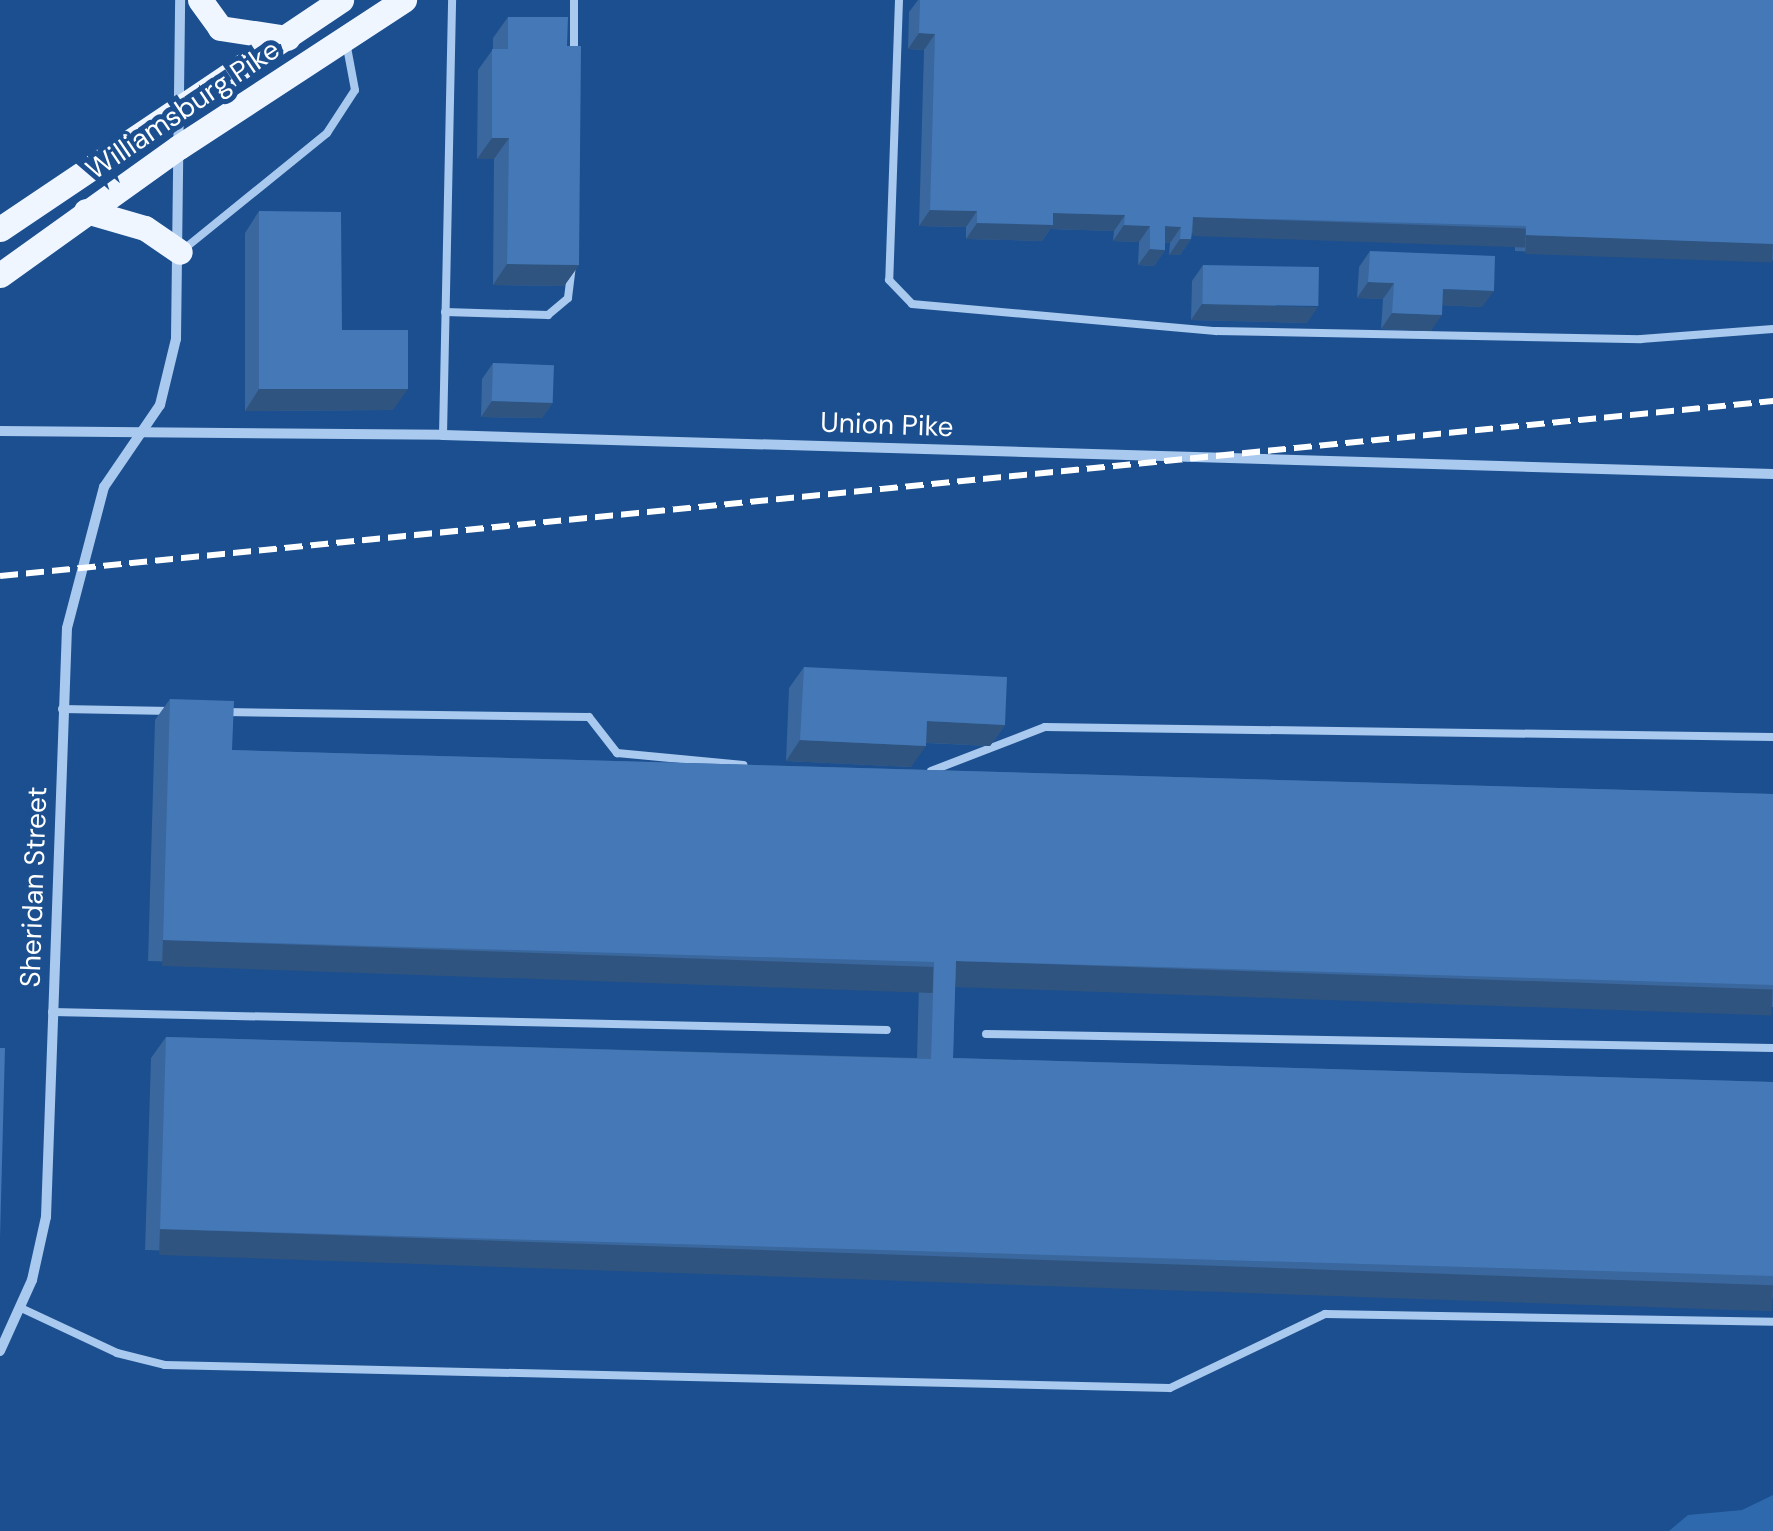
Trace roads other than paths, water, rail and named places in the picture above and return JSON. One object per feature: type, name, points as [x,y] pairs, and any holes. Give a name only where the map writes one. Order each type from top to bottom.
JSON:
[{"type":"main road","points":[[200,0],[220,28],[287,38]]},
{"type":"main road","name":"Williamsburg Pike","points":[[0,230],[178,106],[341,0]]},
{"type":"main road","name":"Williamsburg Pike","points":[[0,275],[179,146],[404,0]]},
{"type":"main road","points":[[86,211],[145,228],[180,252]]},
{"type":"street","name":"Sheridan Street","points":[[0,1351],[20,1308],[46,1217],[62,709],[79,568],[104,487],[160,405],[170,373],[180,252],[180,0]]},
{"type":"street","name":"Union Pike","points":[[0,430],[443,435],[1773,474]]},
{"type":"lane","points":[[443,435],[452,0]]},
{"type":"lane","points":[[574,0],[574,59]]},
{"type":"lane","points":[[899,0],[889,280],[912,304],[1216,331],[1641,339],[1773,329]]},
{"type":"lane","points":[[180,252],[327,134],[355,90],[345,38]]},
{"type":"lane","points":[[445,312],[548,315],[568,298],[572,252]]},
{"type":"lane","points":[[62,709],[179,711]]},
{"type":"lane","points":[[218,712],[588,717],[617,753],[755,766]]},
{"type":"lane","points":[[919,774],[1046,728],[1773,737]]},
{"type":"lane","points":[[52,1012],[886,1030]]},
{"type":"lane","points":[[986,1034],[1773,1048]]},
{"type":"lane","points":[[20,1308],[118,1354],[164,1365],[1170,1388],[1325,1314],[1773,1322]]},
{"type":"railway","points":[[0,576],[1773,401]]}]
